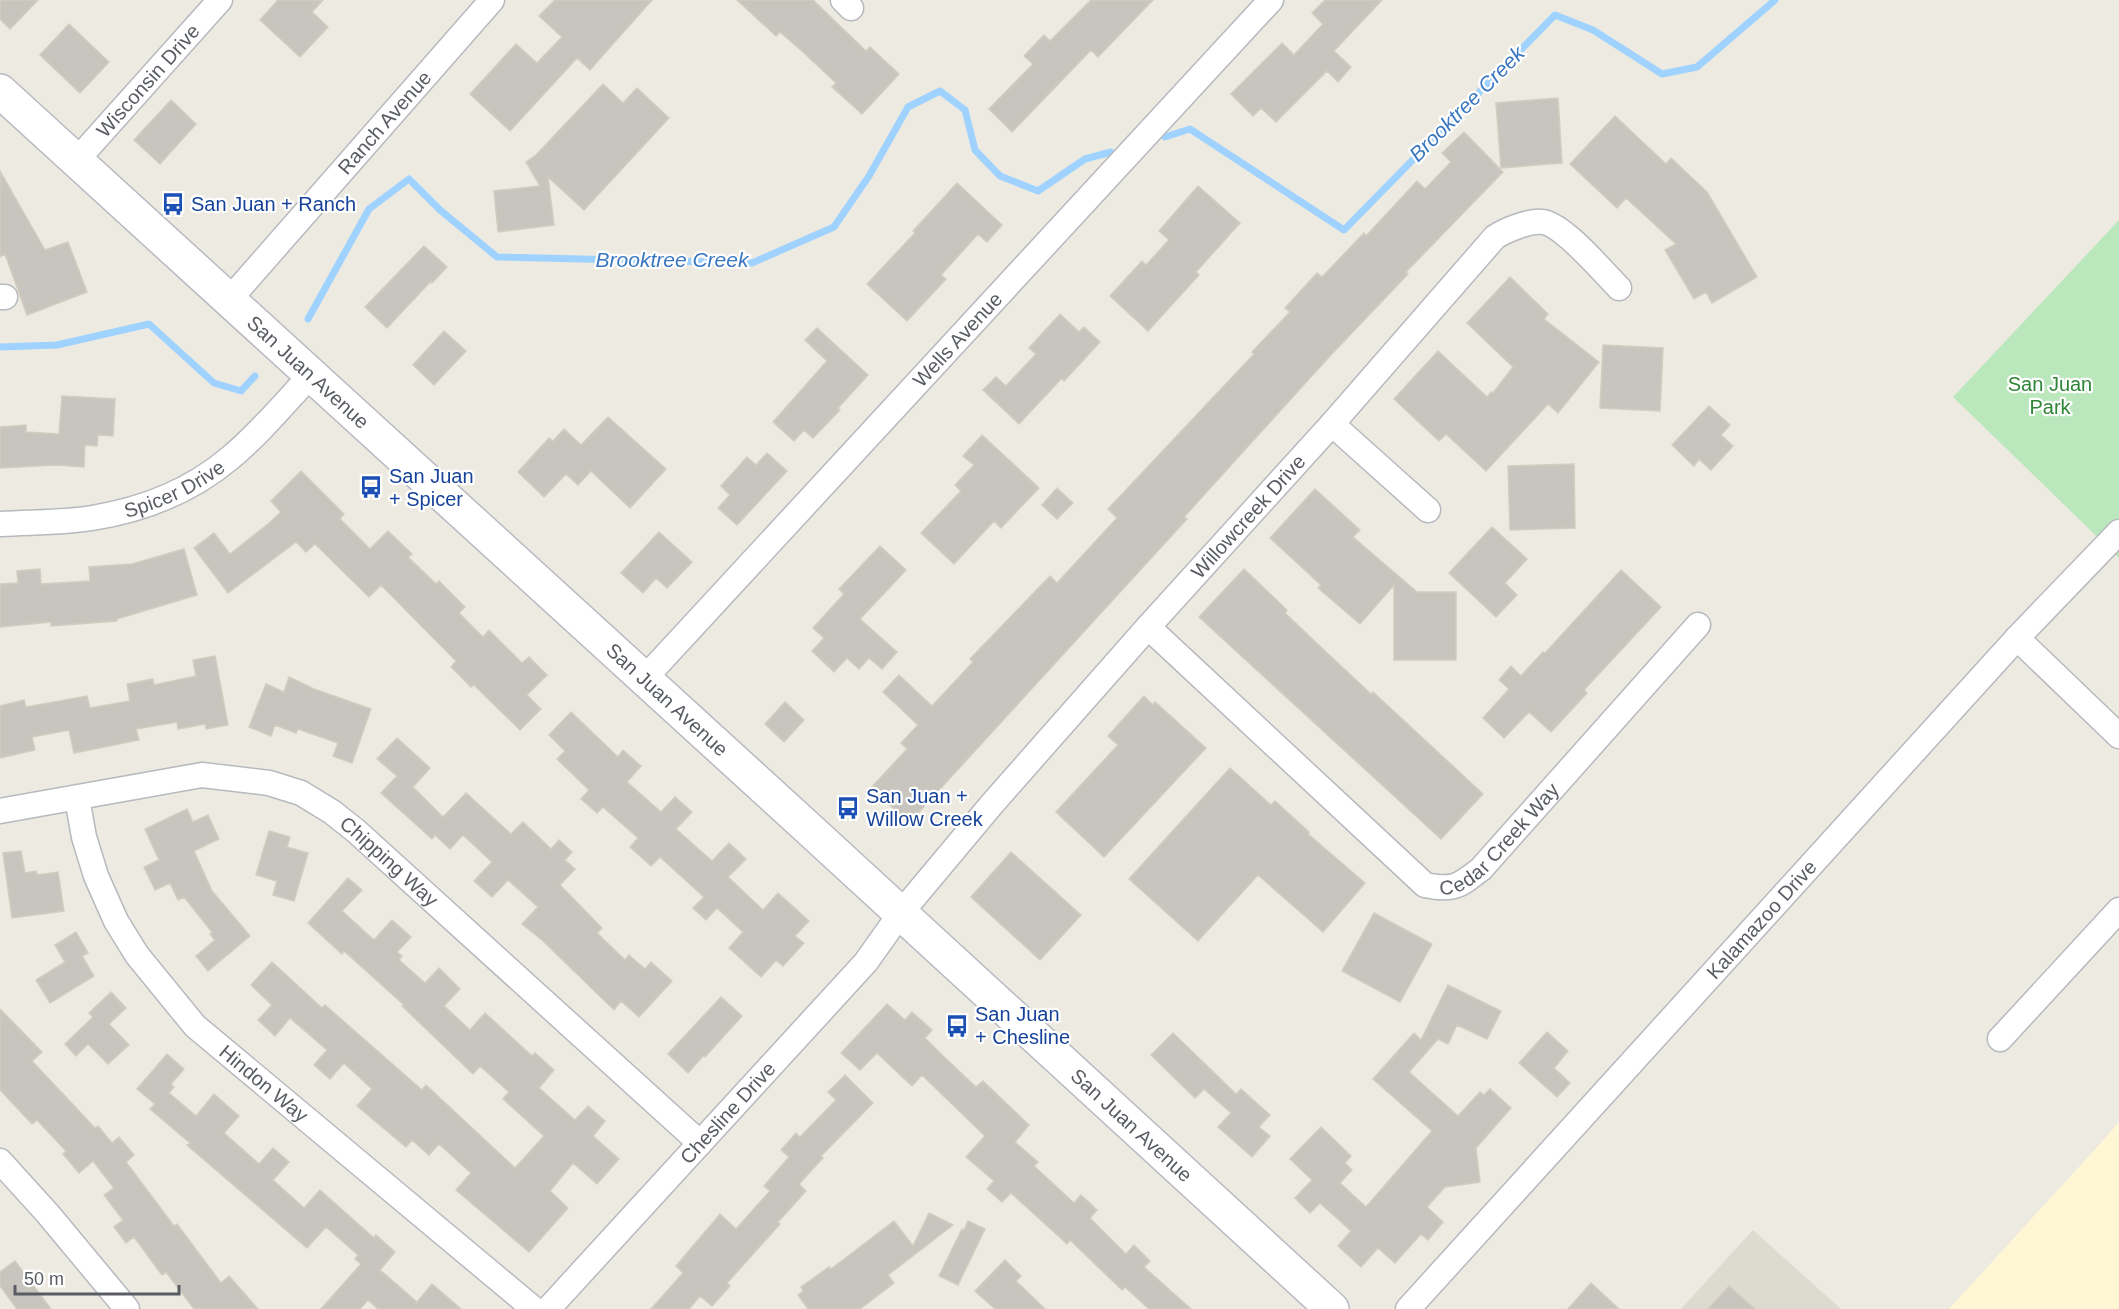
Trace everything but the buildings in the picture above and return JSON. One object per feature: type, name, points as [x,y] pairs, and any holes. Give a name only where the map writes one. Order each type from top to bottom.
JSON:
[{"type":"main road","name":"San Juan Avenue","points":[[0,92],[1332,1309]]},
{"type":"street","name":"Wisconsin Drive","points":[[76,160],[220,0]]},
{"type":"street","name":"Ranch Avenue","points":[[229,300],[492,0]]},
{"type":"street","name":"Wells Avenue","points":[[644,678],[1271,0]]},
{"type":"street","name":"Willowcreek Drive","points":[[900,914],[992,804],[1332,424],[1495,237],[1509,228],[1543,222],[1564,232],[1619,288]]},
{"type":"street","name":"Spicer Drive","points":[[0,524],[90,519],[128,511],[164,499],[198,481],[229,459],[256,434],[310,376]]},
{"type":"street","points":[[1332,424],[1428,510]]},
{"type":"street","name":"Kalamazoo Drive","points":[[1408,1309],[2017,638],[2119,532]]},
{"type":"street","name":"Cedar Creek Way","points":[[1148,627],[1425,885],[1444,889],[1460,885],[1481,869],[1698,625]]},
{"type":"street","points":[[2017,638],[2119,736]]},
{"type":"street","name":"Chipping Way","points":[[0,811],[202,775],[269,783],[301,792],[356,831],[700,1143]]},
{"type":"street","name":"Hindon Way","points":[[77,798],[84,837],[96,876],[116,921],[137,955],[195,1026],[534,1309]]},
{"type":"street","points":[[2000,1039],[2119,910]]},
{"type":"street","name":"Chesline Drive","points":[[548,1309],[866,962],[900,914]]},
{"type":"street","points":[[0,1161],[48,1214],[127,1309]]},
{"type":"shaded area","points":[[2119,1122],[2119,1309],[1949,1309],[2099,1145]]},
{"type":"shaded area","points":[[1753,1230],[1841,1309],[1681,1309]]},
{"type":"green space","name":"San Juan Park","points":[[2119,220],[2119,558],[1953,397]]},
{"type":"waterway","name":"Brooktree Creek","points":[[1165,137],[1190,129],[1344,230],[1555,15],[1593,30],[1662,74],[1697,67],[1775,0]]},
{"type":"waterway","name":"Brooktree Creek","points":[[308,319],[369,209],[409,179],[440,210],[497,257],[752,263],[834,227],[869,176],[908,107],[940,91],[965,110],[975,150],[1000,176],[1038,191],[1085,159],[1111,152]]},
{"type":"waterway","name":"Brooktree Creek","points":[[0,347],[57,345],[149,324],[214,383],[241,391],[255,376]]},
{"type":"place","name":"San Juan + Ranch","points":[[173,204]]},
{"type":"place","name":"San Juan + Spicer","points":[[371,487]]},
{"type":"place","name":"San Juan + Willow Creek","points":[[848,808]]},
{"type":"place","name":"San Juan + Chesline","points":[[957,1026]]}]
